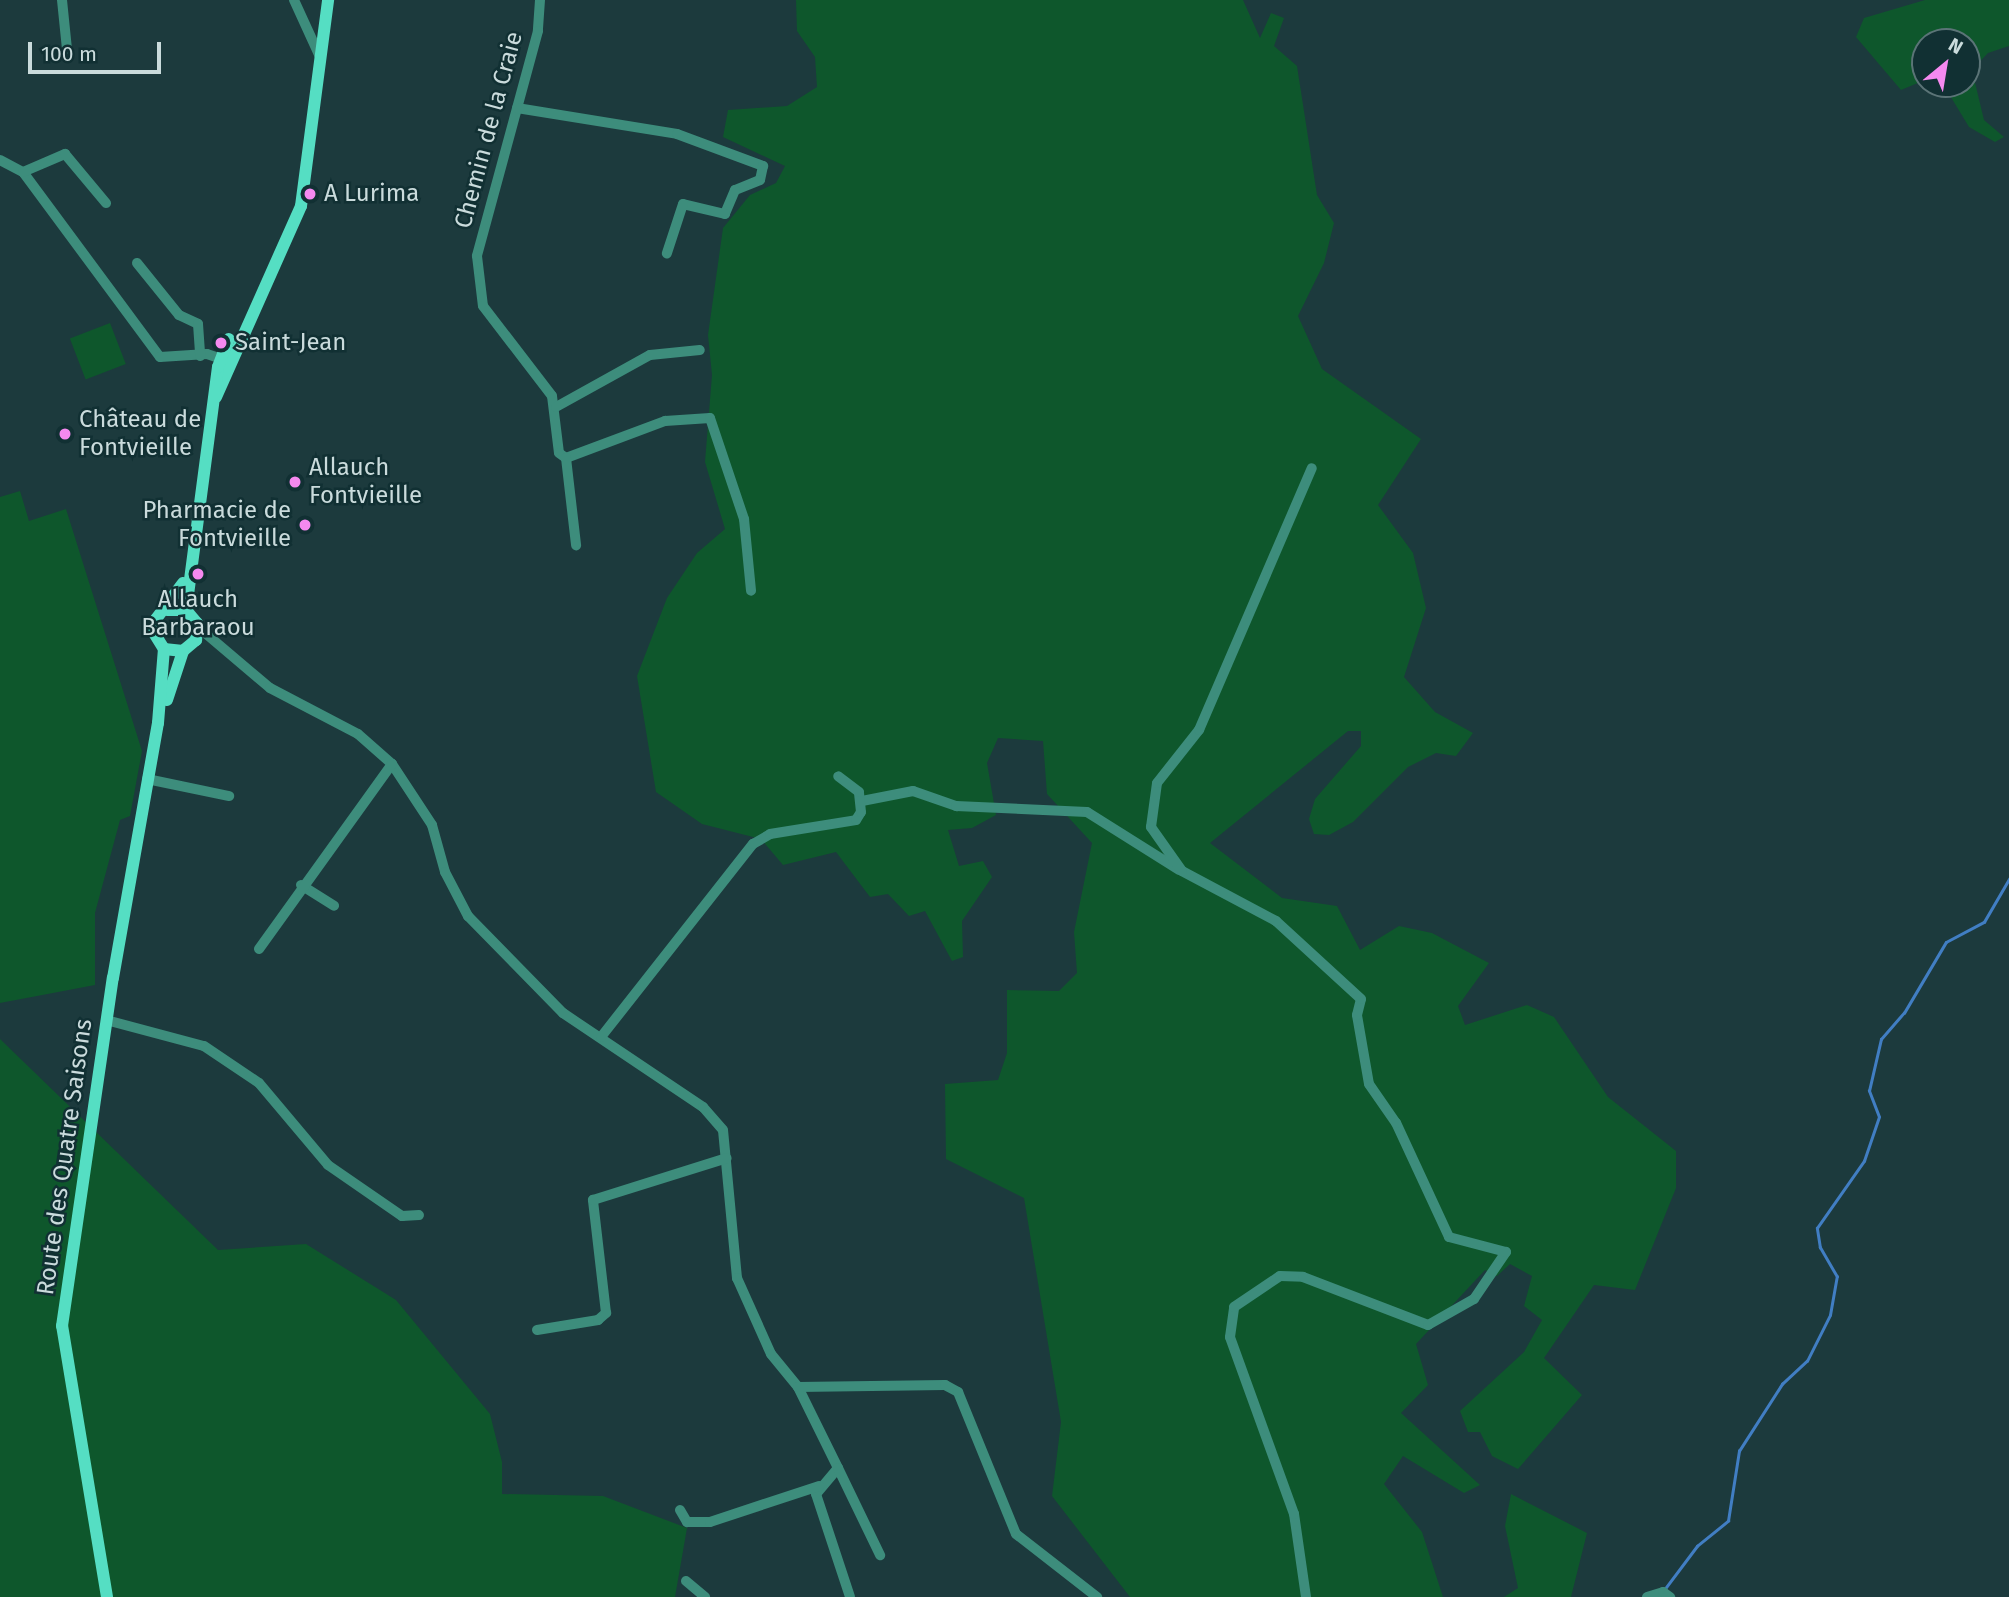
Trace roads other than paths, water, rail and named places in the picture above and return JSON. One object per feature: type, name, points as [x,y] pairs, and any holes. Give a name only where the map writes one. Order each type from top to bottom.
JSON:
[{"type":"main road","name":"Route des Quatre Saisons","points":[[186,610],[188,571],[223,363],[267,282],[300,206],[328,0]]},
{"type":"main road","name":"Route des Quatre Saisons","points":[[107,1597],[62,1326],[106,1020],[159,723],[164,649],[154,626],[167,610],[188,571]]},
{"type":"main road","points":[[167,610],[186,610],[198,627]]},
{"type":"main road","name":"Route des Quatre Saisons","points":[[159,723],[198,627]]},
{"type":"main road","points":[[164,649],[188,648]]},
{"type":"street","points":[[62,0],[67,49]]},
{"type":"street","points":[[294,0],[321,59]]},
{"type":"street","name":"Chemin de la Craie","points":[[540,0],[538,31],[517,108],[505,134],[475,275],[491,320],[556,407]]},
{"type":"street","points":[[517,108],[677,134],[763,166],[760,180],[735,190],[725,214],[682,204],[667,253]]},
{"type":"street","points":[[23,172],[65,154],[106,203]]},
{"type":"street","points":[[0,160],[23,172],[155,352],[178,361],[200,356],[223,363]]},
{"type":"street","points":[[137,263],[179,315],[198,324],[200,356]]},
{"type":"street","points":[[576,545],[566,458],[559,453],[556,407],[650,355],[700,350]]},
{"type":"street","points":[[566,458],[665,421],[710,418],[744,519],[751,591]]},
{"type":"street","points":[[1182,871],[1151,827],[1153,798],[1164,769],[1199,730],[1312,468]]},
{"type":"street","points":[[198,627],[270,688],[351,729],[393,765],[432,825],[445,872],[468,916],[563,1013],[713,1116],[723,1130],[737,1278],[771,1354],[798,1387],[880,1555]]},
{"type":"street","points":[[188,648],[214,642]]},
{"type":"street","points":[[259,948],[302,885],[393,765]]},
{"type":"street","points":[[838,776],[862,801]]},
{"type":"street","points":[[147,779],[229,796]]},
{"type":"street","points":[[862,801],[913,791],[956,806],[1087,812],[1182,871],[1276,922],[1361,999],[1357,1015],[1369,1084],[1396,1123],[1449,1237],[1506,1252],[1474,1299],[1428,1325],[1303,1277],[1280,1276],[1234,1307],[1230,1337],[1294,1514],[1306,1597]]},
{"type":"street","points":[[601,1037],[753,844],[770,834],[856,820],[862,801]]},
{"type":"street","points":[[302,885],[334,906]]},
{"type":"street","points":[[106,1020],[204,1046],[259,1083],[328,1165],[401,1216],[419,1215]]},
{"type":"street","points":[[537,1330],[598,1320],[606,1313],[593,1200],[727,1158]]},
{"type":"street","points":[[798,1387],[945,1385],[958,1392],[1016,1534],[1097,1597]]},
{"type":"street","points":[[680,1510],[687,1522],[710,1521],[819,1486],[838,1468]]},
{"type":"street","points":[[819,1486],[816,1494],[850,1597]]},
{"type":"street","points":[[686,1581],[705,1597]]},
{"type":"street","points":[[1647,1597],[1663,1592],[1670,1597]]},
{"type":"waterway","points":[[1664,1590],[1697,1546],[1728,1521],[1739,1451],[1782,1384],[1807,1361],[1830,1315],[1837,1277],[1820,1248],[1817,1228],[1864,1161],[1879,1117],[1869,1091],[1881,1039],[1904,1013],[1946,942],[1984,922],[2009,879]]},
{"type":"place","name":"A Lurima","points":[[310,194]]},
{"type":"place","name":"Saint-Jean","points":[[221,343]]},
{"type":"place","name":"Château de Fontvieille","points":[[65,434]]},
{"type":"place","name":"Allauch Fontvieille","points":[[295,482]]},
{"type":"place","name":"Pharmacie de Fontvieille","points":[[305,525]]},
{"type":"place","name":"Allauch Barbaraou","points":[[198,574]]}]
